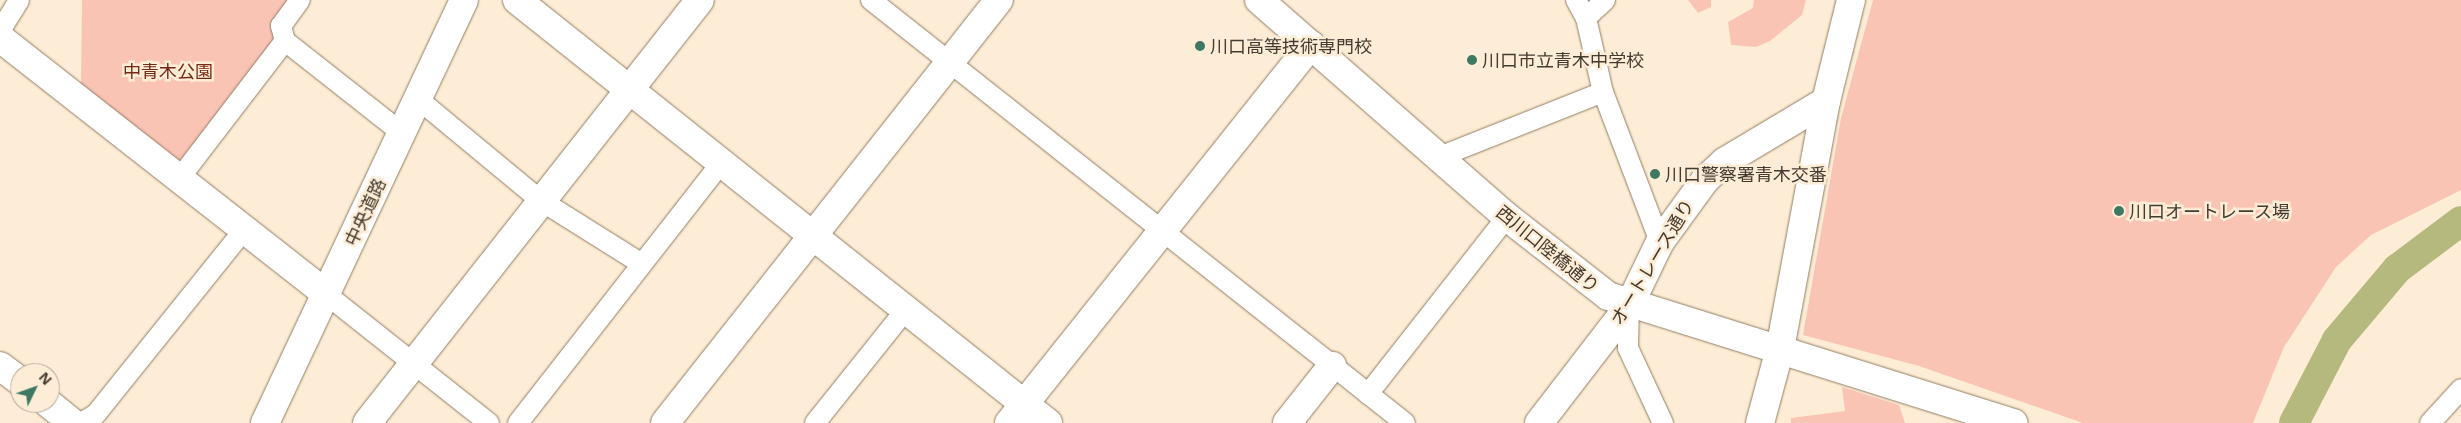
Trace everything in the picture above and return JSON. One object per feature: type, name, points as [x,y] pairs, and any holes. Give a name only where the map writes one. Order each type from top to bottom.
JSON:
[{"type":"street","points":[[0,31],[19,0]]},
{"type":"street","points":[[300,0],[281,26],[285,42],[402,133]]},
{"type":"street","name":"中央道路","points":[[265,423],[464,0]]},
{"type":"street","points":[[517,0],[907,308],[1017,413],[1048,423]]},
{"type":"street","points":[[367,423],[540,200],[700,0]]},
{"type":"street","points":[[871,0],[948,64],[1405,423]]},
{"type":"street","points":[[665,423],[999,0]]},
{"type":"street","name":"西川口陸橋通り","points":[[1259,0],[1507,217],[1590,285],[1629,306],[1780,349],[2014,423]]},
{"type":"street","points":[[1576,0],[1586,18],[1603,92],[1660,242]]},
{"type":"street","points":[[1586,18],[1605,0]]},
{"type":"street","points":[[1760,423],[1780,349],[1826,101],[1851,0]]},
{"type":"street","points":[[0,38],[414,362],[489,423]]},
{"type":"street","points":[[179,179],[285,42]]},
{"type":"street","points":[[1017,413],[1311,45]]},
{"type":"street","points":[[1439,157],[1603,92]]},
{"type":"street","points":[[418,99],[540,200],[642,264]]},
{"type":"street","name":"オートレース通り","points":[[1539,423],[1629,306],[1660,242],[1687,200],[1724,162],[1826,101]]},
{"type":"street","points":[[518,423],[722,162]]},
{"type":"street","points":[[1368,394],[1507,217]]},
{"type":"street","points":[[81,423],[96,414],[244,230]]},
{"type":"street","points":[[1629,306],[1628,348],[1663,423]]},
{"type":"street","points":[[815,423],[907,308]]},
{"type":"street","points":[[0,366],[10,374]]},
{"type":"street","points":[[1288,423],[1332,366]]},
{"type":"street","points":[[2430,423],[2461,389]]},
{"type":"street","points":[[60,412],[74,423]]},
{"type":"green space","name":"中青木公園","points":[[82,0],[291,0],[275,43],[184,162],[175,166],[81,88]]},
{"type":"green space","points":[[1688,0],[1711,0],[1711,7],[1698,13]]},
{"type":"green space","points":[[1754,0],[1806,0],[1802,15],[1770,41],[1756,47],[1731,45],[1728,22],[1753,8]]},
{"type":"green space","name":"川口オートレース場","points":[[1873,0],[2461,0],[2461,190],[2371,235],[2336,267],[2284,347],[2253,423],[2083,423],[1919,366],[1803,335],[1841,118]]},
{"type":"green space","points":[[1842,387],[1899,405],[1905,423],[1791,423],[1791,418],[1845,411]]},
{"type":"waterway","points":[[2294,423],[2337,340],[2397,269],[2461,221]]},
{"type":"place","name":"川口高等技術専門校","points":[[1200,46]]},
{"type":"place","name":"川口市立青木中学校","points":[[1472,60]]},
{"type":"place","name":"川口警察署青木交番","points":[[1655,174]]},
{"type":"place","name":"川口オートレース場","points":[[2119,211]]}]
